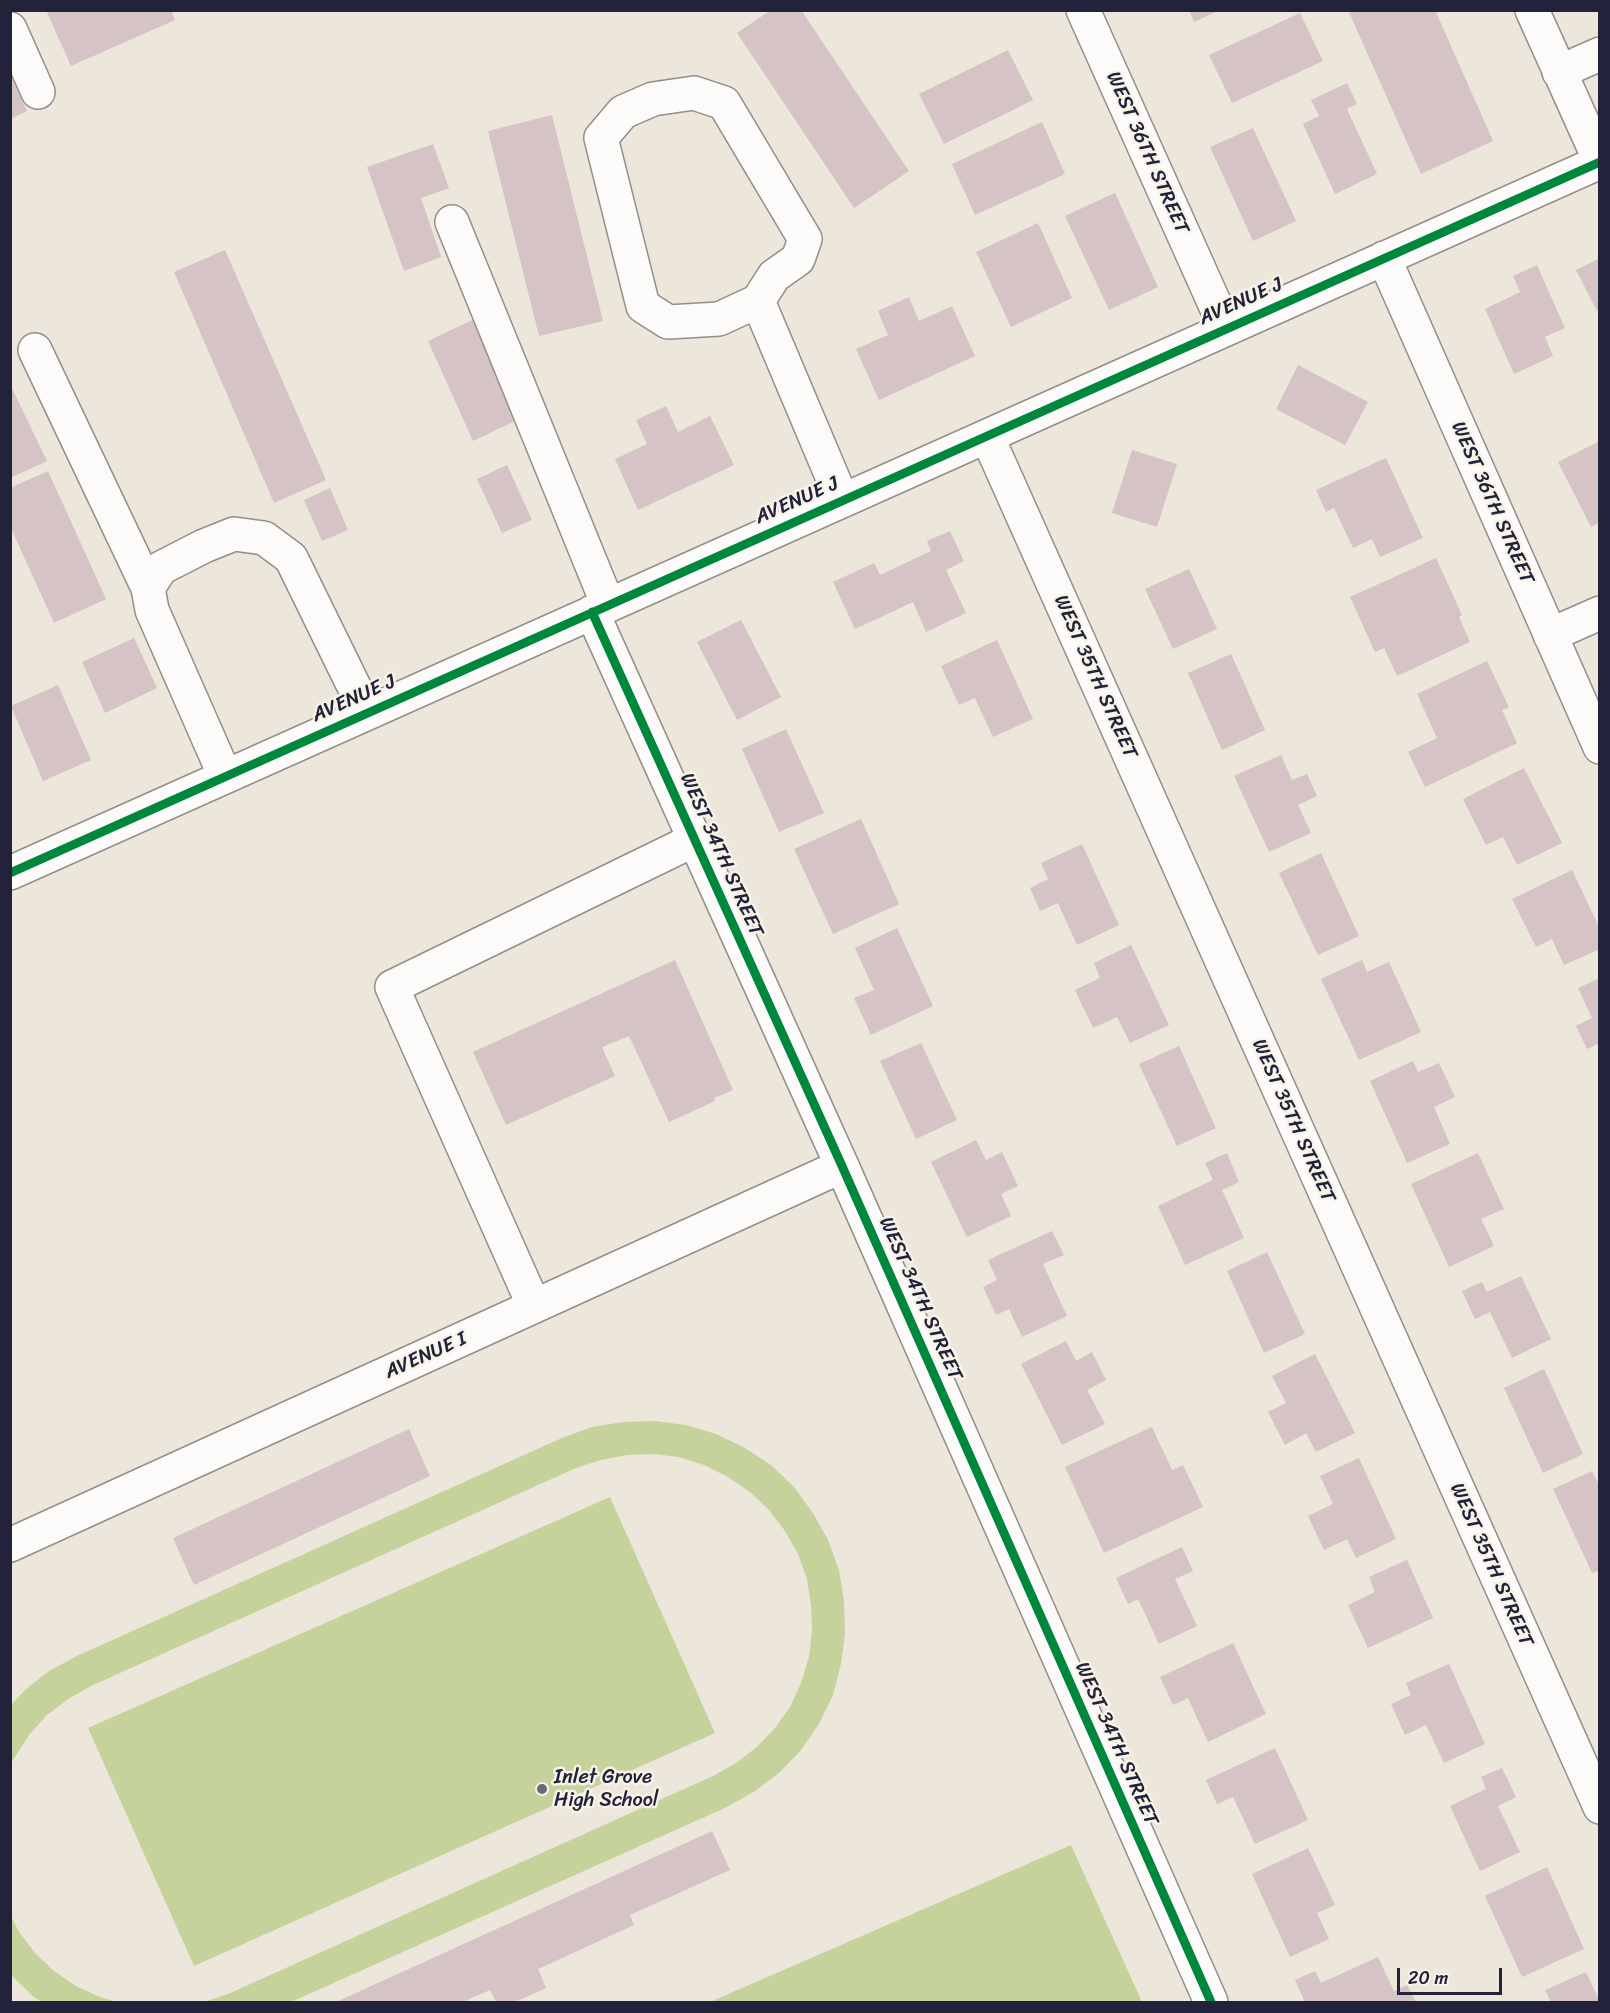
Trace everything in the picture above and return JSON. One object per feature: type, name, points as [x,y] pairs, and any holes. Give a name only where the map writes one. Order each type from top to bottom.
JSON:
[{"type":"street","name":"WEST 36TH STREET","points":[[1083,10],[1226,329]]},
{"type":"street","points":[[1532,10],[1599,161]]},
{"type":"street","points":[[10,29],[38,92]]},
{"type":"street","points":[[1559,72],[1599,54]]},
{"type":"street","points":[[694,93],[724,103],[805,239],[798,259],[774,276],[758,301],[719,319],[668,322],[644,306],[601,138],[623,112],[653,99],[694,93]]},
{"type":"street","name":"AVENUE J","points":[[11,872],[1599,161]]},
{"type":"street","name":"WEST 34TH STREET","points":[[452,222],[600,608],[694,840],[842,1167],[1211,2002]]},
{"type":"street","name":"WEST 36TH STREET","points":[[1384,258],[1599,747]]},
{"type":"street","points":[[758,301],[842,500]]},
{"type":"street","points":[[34,350],[148,588],[152,610],[225,776]]},
{"type":"street","name":"WEST 35TH STREET","points":[[987,436],[1599,1806]]},
{"type":"street","points":[[148,588],[161,568],[204,546],[234,534],[264,537],[291,558],[367,712]]},
{"type":"street","points":[[1550,635],[1599,613]]},
{"type":"street","points":[[534,1306],[392,987],[694,840]]},
{"type":"street","name":"AVENUE I","points":[[10,1545],[842,1167]]},
{"type":"green space","points":[[655,1421],[686,1425],[716,1434],[745,1448],[771,1465],[794,1487],[813,1513],[828,1540],[839,1570],[844,1602],[845,1633],[841,1664],[833,1695],[819,1724],[801,1750],[780,1772],[755,1791],[727,1807],[291,2002],[204,2002],[228,1994],[713,1776],[736,1763],[757,1747],[790,1707],[809,1657],[812,1631],[807,1579],[798,1554],[785,1531],[769,1510],[750,1492],[704,1465],[679,1457],[653,1454],[627,1455],[601,1460],[576,1468],[91,1686],[68,1699],[47,1715],[29,1735],[11,1763],[11,1705],[25,1690],[49,1671],[77,1656],[562,1438],[592,1427],[623,1422]]},
{"type":"green space","points":[[610,1497],[715,1733],[194,1966],[88,1728]]},
{"type":"green space","points":[[1071,1845],[1142,2002],[710,2002]]},
{"type":"green space","points":[[11,1916],[19,1932],[35,1953],[54,1971],[76,1986],[118,2002],[42,2002],[34,1997],[11,1975]]},
{"type":"building","points":[[46,10],[171,10],[175,20],[71,66]]},
{"type":"building","points":[[771,10],[801,10],[909,171],[854,208],[737,33]]},
{"type":"building","points":[[1189,10],[1220,10],[1194,22]]},
{"type":"building","points":[[1348,10],[1435,10],[1493,141],[1421,174]]},
{"type":"building","points":[[1300,13],[1323,61],[1232,103],[1209,55]]},
{"type":"building","points":[[1008,50],[1033,100],[944,144],[919,94]]},
{"type":"building","points":[[10,74],[27,111],[10,119]]},
{"type":"building","points":[[1347,83],[1357,104],[1347,109],[1377,174],[1335,194],[1303,124],[1319,116],[1311,100]]},
{"type":"building","points":[[552,115],[603,321],[539,336],[488,131]]},
{"type":"building","points":[[1042,122],[1065,174],[975,215],[952,164]]},
{"type":"building","points":[[1253,128],[1296,221],[1253,241],[1210,147]]},
{"type":"building","points":[[433,144],[449,188],[421,198],[441,257],[404,271],[367,167]]},
{"type":"building","points":[[1115,193],[1158,287],[1109,310],[1065,216]]},
{"type":"building","points":[[1038,223],[1072,298],[1011,327],[976,252]]},
{"type":"building","points":[[225,250],[326,480],[274,503],[174,272]]},
{"type":"building","points":[[1600,258],[1600,310],[1597,311],[1576,270]]},
{"type":"building","points":[[1537,265],[1565,328],[1545,337],[1553,356],[1514,374],[1485,309],[1520,292],[1513,276]]},
{"type":"building","points":[[909,297],[919,321],[952,306],[975,356],[879,400],[856,349],[888,335],[878,311]]},
{"type":"building","points":[[483,315],[528,415],[473,441],[428,341]]},
{"type":"building","points":[[1298,365],[1368,402],[1345,445],[1276,409]]},
{"type":"building","points":[[10,384],[47,461],[10,478]]},
{"type":"building","points":[[666,406],[678,432],[710,416],[734,465],[638,510],[615,459],[647,444],[636,420]]},
{"type":"building","points":[[1600,441],[1600,522],[1591,527],[1558,462]]},
{"type":"building","points":[[1132,450],[1177,464],[1157,527],[1112,513]]},
{"type":"building","points":[[1386,458],[1423,538],[1380,557],[1372,539],[1353,548],[1334,508],[1326,512],[1316,490]]},
{"type":"building","points":[[507,465],[532,520],[502,533],[477,479]]},
{"type":"building","points":[[48,471],[106,599],[54,623],[10,526],[10,488]]},
{"type":"building","points":[[330,488],[348,530],[322,541],[304,500]]},
{"type":"building","points":[[950,531],[964,561],[946,570],[966,613],[926,632],[913,602],[855,629],[833,582],[874,563],[880,575],[931,551],[927,541]]},
{"type":"building","points":[[1436,558],[1462,615],[1459,617],[1470,642],[1397,676],[1384,648],[1375,652],[1350,597]]},
{"type":"building","points":[[1189,569],[1217,629],[1173,649],[1145,589]]},
{"type":"building","points":[[741,620],[781,697],[737,720],[697,642]]},
{"type":"building","points":[[134,638],[157,688],[105,713],[82,662]]},
{"type":"building","points":[[997,640],[1033,719],[993,737],[975,698],[959,705],[941,666]]},
{"type":"building","points":[[1231,654],[1265,730],[1222,750],[1188,673]]},
{"type":"building","points":[[1487,661],[1509,707],[1502,710],[1517,743],[1425,787],[1408,752],[1437,738],[1417,694]]},
{"type":"building","points":[[58,685],[91,760],[43,781],[11,706]]},
{"type":"building","points":[[786,729],[824,813],[779,832],[742,749]]},
{"type":"building","points":[[1281,755],[1292,780],[1307,774],[1317,796],[1298,805],[1311,833],[1269,852],[1234,776]]},
{"type":"building","points":[[1524,768],[1562,843],[1517,865],[1503,837],[1486,845],[1463,799]]},
{"type":"building","points":[[861,819],[899,904],[833,934],[794,849]]},
{"type":"building","points":[[1082,844],[1119,925],[1077,945],[1058,903],[1040,911],[1030,888],[1048,879],[1041,863]]},
{"type":"building","points":[[1321,853],[1359,936],[1318,955],[1279,873]]},
{"type":"building","points":[[1572,870],[1600,929],[1600,949],[1564,965],[1552,939],[1536,947],[1512,899]]},
{"type":"building","points":[[897,928],[933,1006],[871,1035],[854,998],[874,990],[855,948]]},
{"type":"building","points":[[1131,945],[1169,1025],[1130,1043],[1117,1017],[1093,1028],[1075,990],[1100,978],[1094,963]]},
{"type":"building","points":[[675,960],[733,1090],[669,1122],[629,1036],[602,1047],[615,1076],[506,1125],[473,1052]]},
{"type":"building","points":[[1362,960],[1367,972],[1389,962],[1421,1032],[1359,1060],[1321,979]]},
{"type":"building","points":[[1600,978],[1600,1043],[1587,1049],[1576,1026],[1592,1018],[1578,988]]},
{"type":"building","points":[[921,1043],[957,1120],[916,1139],[880,1061]]},
{"type":"building","points":[[1179,1046],[1216,1128],[1177,1146],[1139,1064]]},
{"type":"building","points":[[1413,1061],[1418,1072],[1439,1063],[1455,1097],[1434,1107],[1450,1144],[1407,1163],[1370,1081]]},
{"type":"building","points":[[976,1140],[986,1160],[1002,1152],[1018,1186],[1001,1194],[1011,1216],[967,1237],[931,1162]]},
{"type":"building","points":[[1227,1153],[1239,1182],[1222,1190],[1244,1238],[1185,1265],[1158,1206],[1213,1180],[1205,1163]]},
{"type":"building","points":[[1478,1153],[1504,1209],[1481,1219],[1494,1246],[1449,1267],[1411,1184]]},
{"type":"building","points":[[1052,1231],[1064,1255],[1043,1264],[1067,1316],[1022,1337],[1009,1309],[996,1315],[983,1287],[997,1280],[988,1260]]},
{"type":"building","points":[[1267,1252],[1305,1334],[1264,1353],[1227,1271]]},
{"type":"building","points":[[1521,1276],[1551,1339],[1512,1358],[1490,1312],[1475,1319],[1462,1291],[1482,1282],[1487,1292]]},
{"type":"building","points":[[1066,1341],[1076,1361],[1092,1352],[1106,1380],[1087,1390],[1105,1424],[1062,1445],[1021,1364]]},
{"type":"building","points":[[1315,1354],[1355,1433],[1316,1452],[1306,1433],[1285,1445],[1268,1412],[1286,1403],[1272,1376]]},
{"type":"building","points":[[1544,1369],[1583,1454],[1543,1473],[1504,1388]]},
{"type":"building","points":[[1152,1427],[1172,1470],[1183,1465],[1203,1507],[1104,1553],[1065,1467]]},
{"type":"building","points":[[409,1429],[430,1476],[194,1585],[173,1538]]},
{"type":"building","points":[[1359,1458],[1396,1539],[1356,1558],[1347,1539],[1324,1550],[1308,1516],[1333,1504],[1320,1476]]},
{"type":"building","points":[[1592,1471],[1600,1487],[1600,1570],[1592,1573],[1553,1489]]},
{"type":"building","points":[[1182,1547],[1193,1571],[1175,1579],[1197,1626],[1159,1644],[1138,1599],[1128,1604],[1116,1578]]},
{"type":"building","points":[[1407,1560],[1433,1618],[1368,1648],[1348,1605],[1375,1592],[1369,1577]]},
{"type":"building","points":[[1233,1643],[1266,1714],[1208,1742],[1188,1698],[1173,1705],[1160,1677]]},
{"type":"building","points":[[1449,1664],[1485,1744],[1444,1763],[1426,1725],[1405,1735],[1391,1704],[1411,1695],[1406,1683]]},
{"type":"building","points":[[1275,1748],[1308,1820],[1255,1844],[1233,1797],[1217,1804],[1206,1780]]},
{"type":"building","points":[[1502,1768],[1516,1797],[1498,1806],[1520,1852],[1480,1871],[1450,1806],[1486,1789],[1481,1777]]},
{"type":"building","points":[[712,1831],[730,1870],[630,1915],[634,1925],[538,1969],[546,1988],[515,2002],[496,2002],[490,1990],[463,2002],[336,2002]]},
{"type":"building","points":[[1308,1848],[1335,1905],[1317,1913],[1329,1939],[1290,1957],[1252,1874]]},
{"type":"building","points":[[1547,1867],[1584,1949],[1522,1977],[1485,1896]]},
{"type":"building","points":[[1378,1957],[1394,1991],[1407,1985],[1416,2002],[1305,2002],[1295,1980],[1315,1971],[1321,1983]]},
{"type":"building","points":[[1586,1972],[1600,2002],[1551,2002],[1545,1990]]},
{"type":"cycle path","points":[[10,873],[1600,162]]},
{"type":"cycle path","points":[[592,612],[842,1166],[1211,2002]]},
{"type":"place","name":"Inlet Grove High School","points":[[542,1789]]}]
